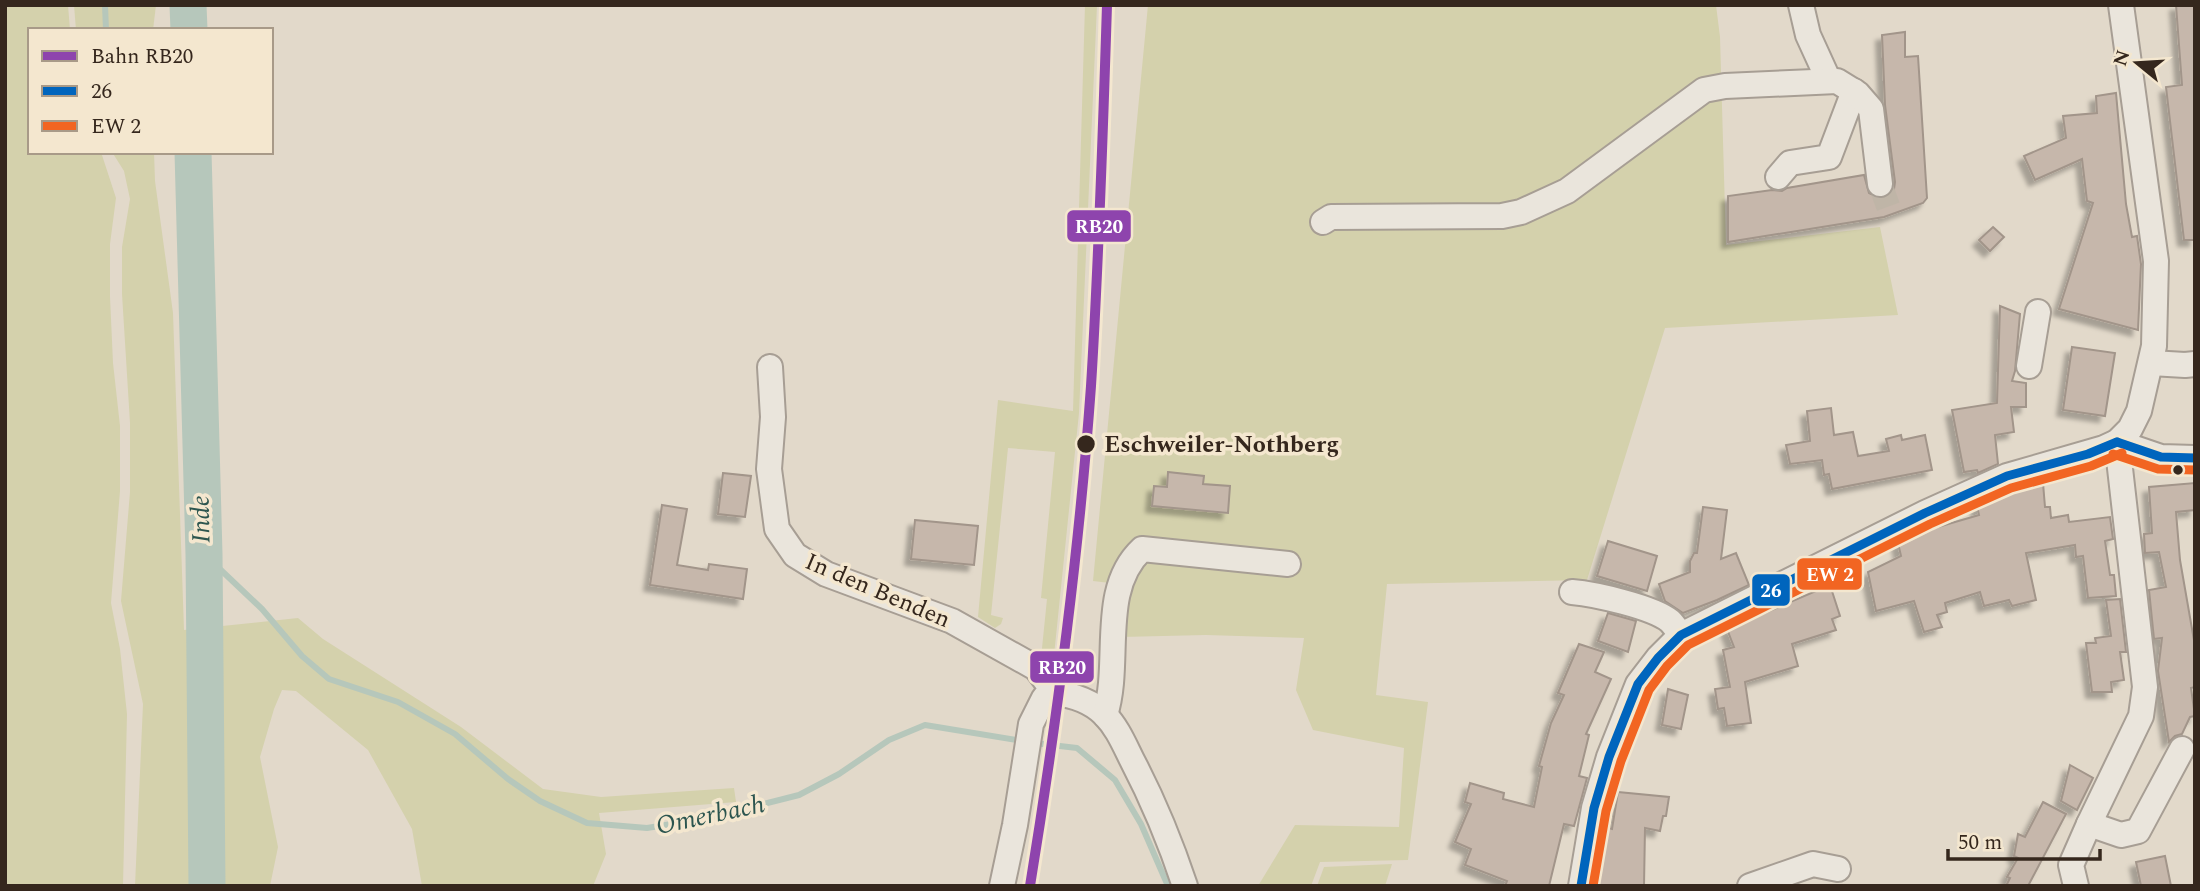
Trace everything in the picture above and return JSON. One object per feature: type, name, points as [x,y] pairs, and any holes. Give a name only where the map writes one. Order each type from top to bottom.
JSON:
[{"type":"street","points":[[1801,5],[1808,35],[1829,81]]},
{"type":"street","points":[[1581,886],[1594,808],[1609,757],[1638,684],[1658,658],[1681,635],[1937,507],[2007,476],[2088,454],[2117,442],[2130,429],[2139,411],[2154,346],[2156,261],[2122,5]]},
{"type":"street","points":[[1322,222],[1331,216],[1502,216],[1521,212],[1567,191],[1704,90],[1725,86],[1837,81],[1854,92],[1871,109],[1880,184]]},
{"type":"street","points":[[1778,177],[1790,163],[1829,158],[1854,92]]},
{"type":"street","points":[[2029,366],[2038,312]]},
{"type":"street","points":[[2151,363],[2195,364]]},
{"type":"street","name":"In den Benden","points":[[770,367],[773,417],[770,481],[777,529],[795,555],[826,574],[952,621],[1036,668],[1041,708]]},
{"type":"street","points":[[2117,442],[2161,457],[2195,458]]},
{"type":"street","points":[[2074,876],[2089,824],[2141,716],[2144,701],[2145,687],[2117,442]]},
{"type":"street","points":[[1105,715],[1111,695],[1116,600],[1123,575],[1133,557],[1142,549],[1288,564]]},
{"type":"street","points":[[1572,592],[1591,594],[1656,614],[1670,621],[1681,635]]},
{"type":"street","points":[[1002,886],[1025,769],[1041,708],[1078,698],[1095,706],[1117,730],[1162,820],[1185,886]]},
{"type":"street","points":[[2089,824],[2121,835],[2138,831],[2182,749]]},
{"type":"street","points":[[1750,886],[1813,864],[1838,869]]},
{"type":"shaded area","points":[[5,5],[68,5],[70,28],[28,28],[28,154],[102,154],[116,198],[110,244],[110,297],[113,363],[120,426],[120,491],[111,603],[120,649],[127,714],[123,886],[5,886]]},
{"type":"shaded area","points":[[74,5],[156,5],[153,28],[76,28]]},
{"type":"shaded area","points":[[1085,5],[1097,5],[1079,413],[1053,665],[1041,658],[1047,599],[1041,598],[1055,452],[1008,448],[991,615],[1003,618],[1001,624],[995,628],[978,617],[998,400],[1073,411]]},
{"type":"shaded area","points":[[1148,5],[1716,5],[1720,37],[1726,245],[1880,227],[1898,315],[1665,328],[1587,580],[1387,584],[1376,695],[1428,702],[1408,860],[1320,862],[1311,886],[1258,886],[1295,825],[1399,827],[1404,748],[1313,730],[1296,690],[1304,638],[1206,635],[1120,637],[1127,585],[1093,581]]},
{"type":"shaded area","points":[[113,154],[154,154],[155,181],[173,313],[184,630],[298,618],[323,639],[461,727],[543,789],[601,797],[734,788],[736,802],[599,813],[606,854],[593,886],[422,886],[412,829],[368,750],[296,691],[282,690],[260,757],[278,847],[270,886],[135,886],[143,704],[121,601],[130,492],[130,423],[122,294],[122,247],[130,199],[124,171]]},
{"type":"shaded area","points":[[1392,864],[1385,886],[1317,886],[1324,867]]},
{"type":"building","points":[[2176,5],[2195,5],[2195,240],[2184,240],[2166,87],[2182,85]]},
{"type":"building","points":[[1905,32],[1905,57],[1918,56],[1927,198],[1923,203],[1884,217],[1728,242],[1728,196],[1782,191],[1864,175],[1869,193],[1881,199],[1889,195],[1895,182],[1885,105],[1882,35]]},
{"type":"building","points":[[2116,93],[2126,204],[2132,237],[2137,236],[2141,264],[2138,330],[2059,309],[2093,203],[2087,201],[2082,159],[2035,180],[2024,156],[2066,138],[2063,116],[2097,113],[2096,96]]},
{"type":"building","points":[[1993,227],[2004,237],[1990,251],[1979,240]]},
{"type":"building","points":[[2000,306],[2020,314],[2012,381],[2026,383],[2026,407],[2011,407],[2014,432],[1995,435],[1998,464],[1978,473],[1977,470],[1964,472],[1952,410],[1997,403]]},
{"type":"building","points":[[2072,347],[2115,353],[2105,416],[2063,410]]},
{"type":"building","points":[[1831,408],[1834,435],[1853,432],[1858,456],[1889,451],[1886,439],[1901,435],[1902,440],[1925,435],[1932,470],[1832,489],[1829,474],[1824,475],[1822,460],[1790,464],[1786,445],[1810,441],[1807,411]]},
{"type":"building","points":[[1168,472],[1204,476],[1203,484],[1230,486],[1228,513],[1152,506],[1154,486],[1167,487]]},
{"type":"building","points":[[723,473],[751,476],[745,517],[718,514]]},
{"type":"building","points":[[2043,483],[2045,507],[2050,507],[2051,518],[2068,515],[2069,522],[2110,517],[2113,539],[2105,541],[2110,575],[2114,575],[2116,596],[2088,598],[2083,556],[2076,557],[2075,545],[2026,553],[2036,600],[2012,606],[2009,600],[1984,606],[1980,592],[1945,603],[1947,612],[1937,615],[1942,627],[1924,632],[1914,601],[1876,611],[1868,572],[1901,556],[1898,543],[1931,529],[1979,515],[1977,506],[2007,493]]},
{"type":"building","points":[[2195,483],[2195,510],[2176,512],[2180,560],[2195,646],[2195,687],[2191,688],[2195,716],[2190,717],[2182,734],[2169,742],[2158,671],[2162,638],[2154,639],[2149,590],[2166,587],[2159,552],[2145,553],[2144,534],[2152,533],[2149,487]]},
{"type":"building","points":[[662,505],[687,509],[677,565],[708,570],[709,564],[747,569],[743,599],[650,585]]},
{"type":"building","points":[[1703,507],[1727,510],[1721,559],[1736,553],[1749,585],[1683,613],[1665,601],[1659,584],[1690,572],[1690,561],[1694,553],[1697,553]]},
{"type":"building","points":[[915,520],[978,526],[974,565],[911,559]]},
{"type":"building","points":[[1608,541],[1657,556],[1647,591],[1597,576]]},
{"type":"building","points":[[1830,585],[1840,616],[1832,619],[1836,630],[1792,644],[1798,666],[1745,682],[1751,723],[1727,726],[1724,708],[1718,709],[1715,689],[1730,687],[1723,650],[1734,647],[1727,629]]},
{"type":"building","points":[[2120,599],[2126,652],[2120,652],[2124,680],[2111,682],[2112,692],[2092,692],[2086,643],[2096,643],[2095,638],[2111,636],[2106,600]]},
{"type":"building","points":[[1608,613],[1636,621],[1628,652],[1598,641]]},
{"type":"building","points":[[1579,644],[1604,652],[1595,672],[1611,679],[1586,734],[1589,735],[1579,776],[1587,778],[1574,826],[1564,824],[1549,886],[1505,886],[1507,881],[1465,865],[1471,849],[1455,842],[1471,804],[1465,802],[1470,783],[1504,793],[1503,799],[1534,807],[1542,767],[1539,766],[1551,723],[1564,695],[1558,693]]},
{"type":"building","points":[[1668,689],[1688,695],[1681,729],[1662,725]]},
{"type":"building","points":[[2070,765],[2093,778],[2077,810],[2061,801]]},
{"type":"building","points":[[1618,792],[1669,797],[1660,831],[1645,828],[1644,886],[1596,886],[1606,827],[1612,829]]},
{"type":"building","points":[[2043,802],[2066,814],[2028,886],[2006,886],[2010,878],[2007,877],[2018,858],[2014,856],[2018,834],[2025,837]]},
{"type":"building","points":[[2165,856],[2171,886],[2141,886],[2136,862]]},
{"type":"waterway","points":[[105,5],[106,28]]},
{"type":"waterway","name":"Inde","points":[[188,5],[189,28]]},
{"type":"waterway","name":"Inde","points":[[193,154],[204,554],[207,886]]},
{"type":"waterway","name":"Omerbach","points":[[204,554],[262,609],[302,656],[329,679],[398,702],[455,734],[508,779],[540,801],[587,823],[647,828],[708,818],[799,795],[839,774],[889,740],[925,725],[1023,741]]},
{"type":"waterway","name":"Omerbach","points":[[1034,743],[1077,748],[1115,780],[1141,824],[1168,886]]},
{"type":"tunnel","points":[[1880,184],[1891,214]]},
{"type":"rail line","name":"RB20","points":[[1030,886],[1066,637],[1086,449],[1096,291],[1107,5]]},
{"type":"transit line","name":"26","points":[[2117,442],[2161,457],[2195,458]]},
{"type":"transit line","name":"26","points":[[1581,886],[1594,808],[1609,757],[1638,684],[1658,658],[1681,635],[1925,513],[2007,476],[2088,454],[2117,442]]},
{"type":"transit line","points":[[1593,886],[1606,811],[1621,761],[1649,690],[1667,666],[1688,645],[1930,524],[2011,488],[2091,466],[2122,453]]},
{"type":"transit line","points":[[2113,454],[2158,469],[2195,470]]},
{"type":"place","name":"Eschweiler-Nothberg","points":[[1086,444]]}]
